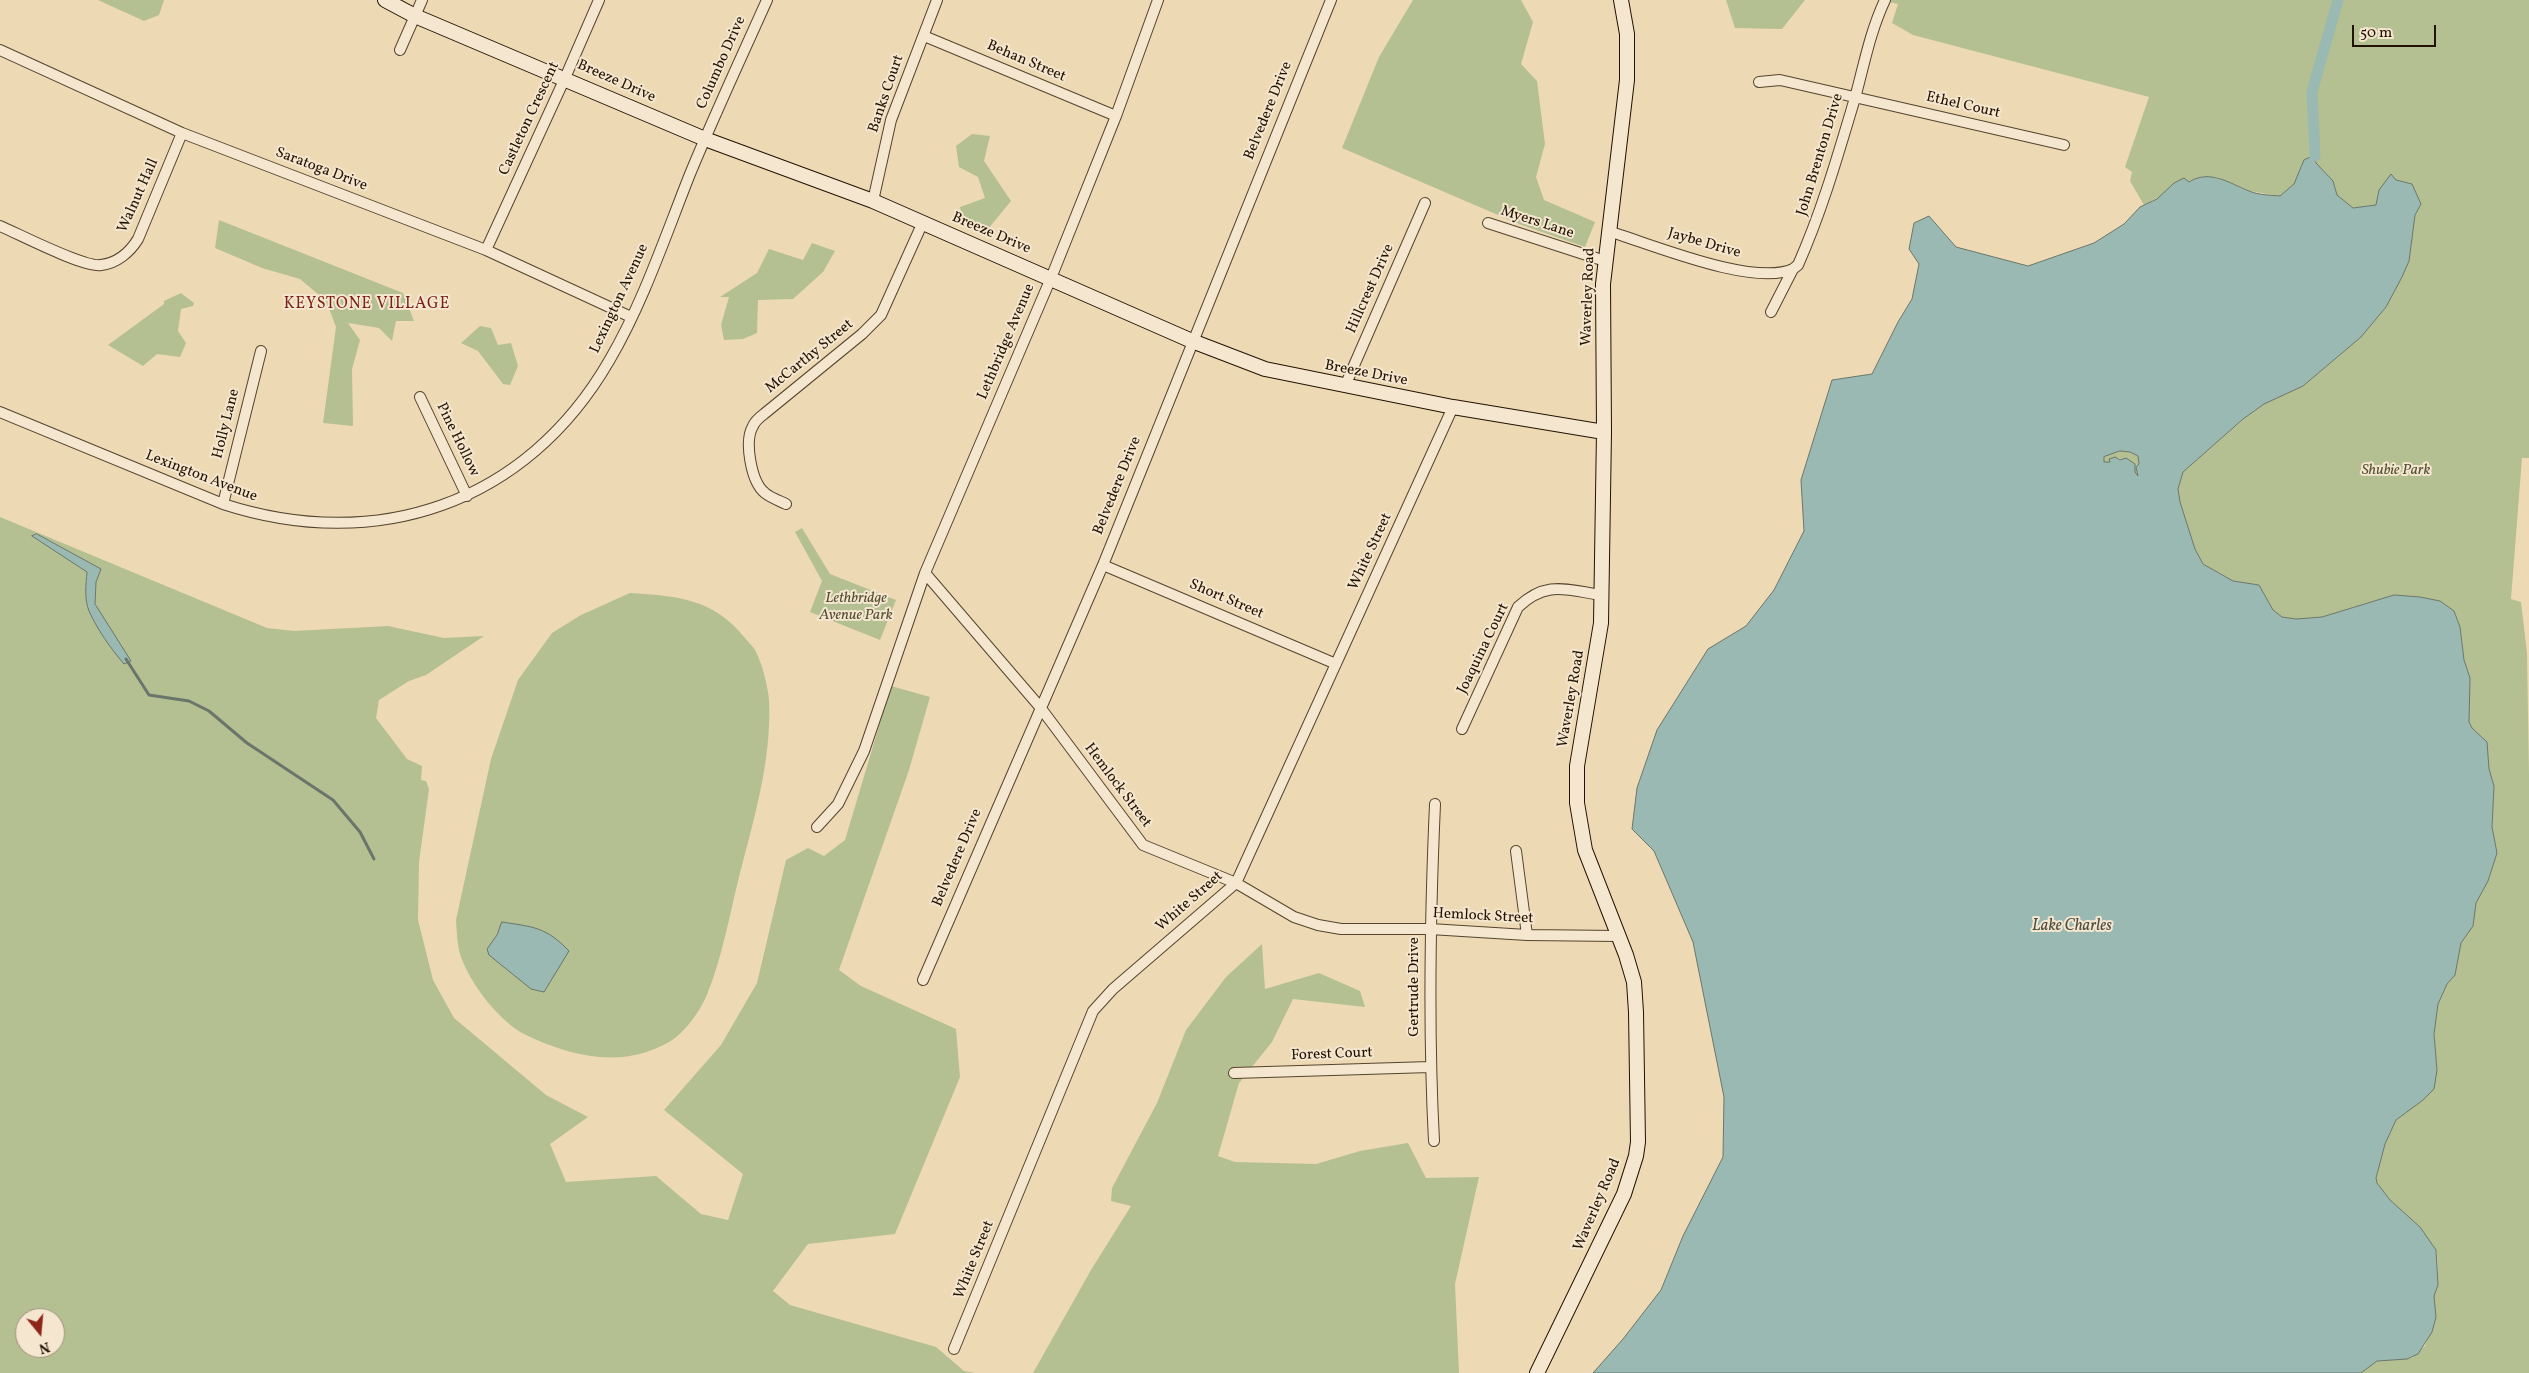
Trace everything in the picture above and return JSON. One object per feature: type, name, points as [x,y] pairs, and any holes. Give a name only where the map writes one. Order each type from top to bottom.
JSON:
[{"type":"main road","name":"Breeze Drive","points":[[384,0],[415,16],[566,78],[705,139],[873,201],[1192,341],[1265,369],[1453,408],[1604,432]]},
{"type":"main road","name":"Waverley Road","points":[[1537,1373],[1616,1210],[1636,1156],[1638,1125],[1634,982],[1626,955],[1586,850],[1577,803],[1577,766],[1601,623],[1604,432],[1603,284],[1626,80],[1627,34],[1621,0]]},
{"type":"street","points":[[400,50],[422,0]]},
{"type":"street","name":"Castleton Crescent","points":[[486,250],[566,78],[599,0]]},
{"type":"street","name":"Columbo Drive","points":[[705,139],[767,0]]},
{"type":"street","name":"Banks Court","points":[[873,201],[891,120],[937,0]]},
{"type":"street","name":"Lethbridge Avenue","points":[[817,827],[838,804],[864,751],[925,573],[1052,278],[1116,116],[1158,0]]},
{"type":"street","name":"Belvedere Drive","points":[[923,980],[1103,565],[1331,0]]},
{"type":"street","name":"John Brenton Drive","points":[[1772,312],[1794,269],[1798,265],[1818,221],[1855,96],[1873,26],[1885,0]]},
{"type":"street","name":"Behan Street","points":[[924,36],[1116,116]]},
{"type":"street","name":"Saratoga Drive","points":[[0,50],[182,133],[486,250],[631,318]]},
{"type":"street","name":"Ethel Court","points":[[1759,82],[1780,80],[2064,145]]},
{"type":"street","name":"Walnut Hall","points":[[0,226],[81,262],[100,266],[116,260],[131,250],[138,239],[182,133]]},
{"type":"street","name":"Lexington Avenue","points":[[0,412],[223,504],[257,515],[303,523],[347,523],[388,520],[420,512],[467,496],[523,462],[572,412],[608,362],[631,318],[705,139]]},
{"type":"street","name":"Hillcrest Drive","points":[[1345,386],[1425,203]]},
{"type":"street","name":"McCarthy Street","points":[[786,504],[764,493],[755,475],[749,458],[748,441],[753,426],[764,414],[862,334],[881,315],[923,222]]},
{"type":"street","name":"Myers Lane","points":[[1488,223],[1605,260]]},
{"type":"street","name":"Jaybe Drive","points":[[1608,230],[1712,264],[1762,275],[1783,274],[1794,269]]},
{"type":"street","name":"Holly Lane","points":[[223,504],[261,351]]},
{"type":"street","name":"Pine Hollow","points":[[420,397],[467,496]]},
{"type":"street","name":"White Street","points":[[954,1349],[1093,1011],[1112,989],[1236,883],[1453,408]]},
{"type":"street","name":"Short Street","points":[[1103,565],[1336,664]]},
{"type":"street","name":"Hemlock Street","points":[[925,573],[1040,707],[1143,845],[1236,883],[1294,916],[1318,925],[1341,929],[1430,929],[1527,935],[1618,936]]},
{"type":"street","name":"Joaquina Court","points":[[1462,730],[1518,607],[1536,593],[1546,589],[1602,595]]},
{"type":"street","name":"Gertrude Drive","points":[[1434,804],[1430,929],[1430,1067],[1434,1141]]},
{"type":"street","points":[[1516,851],[1527,935]]},
{"type":"street","name":"Forest Court","points":[[1234,1073],[1430,1067]]},
{"type":"green space","points":[[98,0],[164,0],[159,15],[144,21]]},
{"type":"green space","points":[[1413,0],[1521,0],[1533,22],[1521,64],[1537,81],[1545,144],[1536,177],[1544,200],[1595,222],[1585,247],[1519,224],[1342,148],[1379,57]]},
{"type":"green space","points":[[1726,0],[1805,0],[1782,29],[1735,28]]},
{"type":"green space","name":"Shubie Park","points":[[1881,0],[2529,0],[2529,458],[2522,458],[2511,599],[2521,602],[2527,653],[2529,775],[2529,1373],[2361,1373],[2377,1361],[2412,1358],[2425,1346],[2436,1317],[2434,1296],[2438,1285],[2437,1252],[2420,1227],[2390,1200],[2377,1183],[2376,1178],[2385,1144],[2396,1120],[2423,1100],[2437,1070],[2434,1034],[2438,1004],[2447,984],[2455,975],[2461,943],[2473,926],[2476,903],[2488,881],[2497,853],[2492,827],[2494,786],[2489,769],[2487,743],[2472,728],[2469,722],[2470,678],[2464,660],[2460,627],[2454,611],[2440,601],[2394,595],[2322,617],[2296,619],[2282,617],[2273,610],[2259,585],[2233,581],[2203,564],[2195,549],[2180,502],[2178,489],[2183,472],[2243,419],[2264,404],[2303,386],[2361,337],[2386,307],[2409,261],[2415,215],[2421,204],[2412,184],[2396,180],[2379,190],[2376,205],[2353,208],[2337,195],[2333,181],[2316,163],[2315,156],[2304,160],[2294,184],[2280,196],[2249,191],[2217,177],[2174,183],[2163,195],[2144,205],[2130,181],[2132,172],[2125,167],[2149,97],[1913,35],[1892,23],[1898,4]]},
{"type":"green space","points":[[972,134],[990,136],[984,161],[1011,201],[988,229],[964,223],[960,207],[985,198],[978,177],[959,167],[956,146]]},
{"type":"green space","points":[[219,220],[403,293],[414,321],[396,321],[392,341],[379,328],[348,323],[360,340],[352,369],[353,426],[323,423],[336,327],[330,311],[319,295],[300,279],[262,268],[215,248]]},
{"type":"green space","points":[[812,243],[835,251],[823,272],[793,299],[758,300],[757,333],[743,339],[724,340],[721,325],[729,297],[720,297],[757,273],[769,249],[803,260]]},
{"type":"green space","points":[[181,293],[194,303],[193,306],[181,309],[178,331],[186,343],[180,357],[157,354],[143,366],[108,345],[164,304],[164,301]]},
{"type":"green space","points":[[480,326],[491,328],[498,345],[511,343],[518,366],[510,385],[503,384],[478,351],[461,343]]},
{"type":"green space","points":[[2120,451],[2130,452],[2138,456],[2139,464],[2136,468],[2138,476],[2135,473],[2134,463],[2117,458],[2110,459],[2110,462],[2104,462],[2104,457]]},
{"type":"green space","points":[[0,517],[267,628],[294,631],[388,626],[444,638],[484,636],[426,675],[409,681],[379,700],[376,718],[407,759],[422,766],[421,780],[426,781],[429,789],[419,862],[418,920],[433,980],[454,1018],[546,1095],[588,1117],[550,1144],[566,1182],[656,1176],[701,1214],[728,1220],[743,1174],[664,1110],[721,1045],[757,983],[786,860],[808,848],[824,856],[845,840],[891,686],[930,697],[909,770],[839,970],[861,986],[956,1029],[960,1077],[895,1234],[808,1244],[773,1291],[790,1305],[936,1347],[964,1371],[975,1373],[0,1373]],"holes":[[[37,534],[101,569],[96,582],[95,603],[124,664],[108,643],[95,621],[88,598],[87,572],[33,536]]]},
{"type":"green space","name":"Lethbridge Avenue Park","points":[[802,528],[830,574],[896,600],[880,640],[810,612],[822,581],[795,532]]},
{"type":"green space","points":[[630,593],[679,598],[707,607],[733,625],[745,638],[756,652],[766,683],[769,700],[768,746],[755,814],[725,937],[713,979],[701,1006],[687,1027],[669,1042],[633,1055],[597,1057],[579,1054],[543,1043],[526,1035],[507,1022],[481,993],[463,962],[458,947],[456,920],[491,759],[518,680],[552,633],[581,615]]},
{"type":"green space","points":[[1262,944],[1265,989],[1319,973],[1360,991],[1365,1007],[1293,999],[1272,1042],[1239,1083],[1218,1156],[1235,1162],[1316,1164],[1360,1151],[1408,1143],[1426,1178],[1479,1177],[1455,1284],[1459,1373],[1033,1373],[1091,1270],[1131,1206],[1111,1201],[1112,1188],[1157,1103],[1186,1030],[1226,977]]},
{"type":"water","name":"Lake Charles","points":[[2315,156],[2316,163],[2333,181],[2337,195],[2353,208],[2376,205],[2379,190],[2391,174],[2396,180],[2412,184],[2421,204],[2415,215],[2409,261],[2386,307],[2361,337],[2303,386],[2264,404],[2243,419],[2183,472],[2178,489],[2180,502],[2195,549],[2203,564],[2233,581],[2259,585],[2273,610],[2282,617],[2296,619],[2322,617],[2394,595],[2440,601],[2454,611],[2460,627],[2464,660],[2470,678],[2469,722],[2472,728],[2487,742],[2489,769],[2494,786],[2492,827],[2497,853],[2488,881],[2476,903],[2473,926],[2461,943],[2455,975],[2447,984],[2438,1004],[2434,1034],[2437,1070],[2434,1089],[2423,1100],[2396,1120],[2385,1144],[2376,1178],[2377,1183],[2390,1200],[2420,1227],[2436,1250],[2438,1285],[2434,1296],[2436,1317],[2432,1332],[2418,1354],[2407,1359],[2377,1361],[2361,1373],[1593,1373],[1623,1339],[1661,1290],[1683,1236],[1723,1157],[1724,1097],[1693,942],[1654,851],[1632,829],[1637,788],[1657,730],[1708,649],[1746,626],[1774,590],[1804,531],[1801,480],[1832,380],[1872,374],[1898,322],[1912,299],[1919,264],[1909,249],[1914,223],[1929,216],[1956,247],[2028,266],[2094,243],[2124,224],[2140,207],[2157,199],[2174,183],[2184,178],[2189,182],[2197,178],[2212,177],[2253,192],[2280,196],[2294,184],[2304,160]],"holes":[[[2120,451],[2130,452],[2138,456],[2139,464],[2136,467],[2138,476],[2135,472],[2135,464],[2126,458],[2120,460],[2115,457],[2109,459],[2110,462],[2104,462],[2104,457]]]},
{"type":"water","points":[[37,534],[101,569],[96,582],[95,604],[131,661],[124,664],[92,618],[86,602],[87,572],[32,536]]},
{"type":"water","points":[[502,922],[539,929],[553,937],[569,951],[544,992],[531,989],[489,955],[487,949],[497,935]]},
{"type":"waterway","points":[[2315,156],[2312,92],[2338,0]]},
{"type":"waterway","points":[[126,659],[149,695],[189,701],[209,711],[247,743],[333,800],[360,832],[374,859]]},
{"type":"district","name":"KEYSTONE VILLAGE","points":[[367,305]]}]
